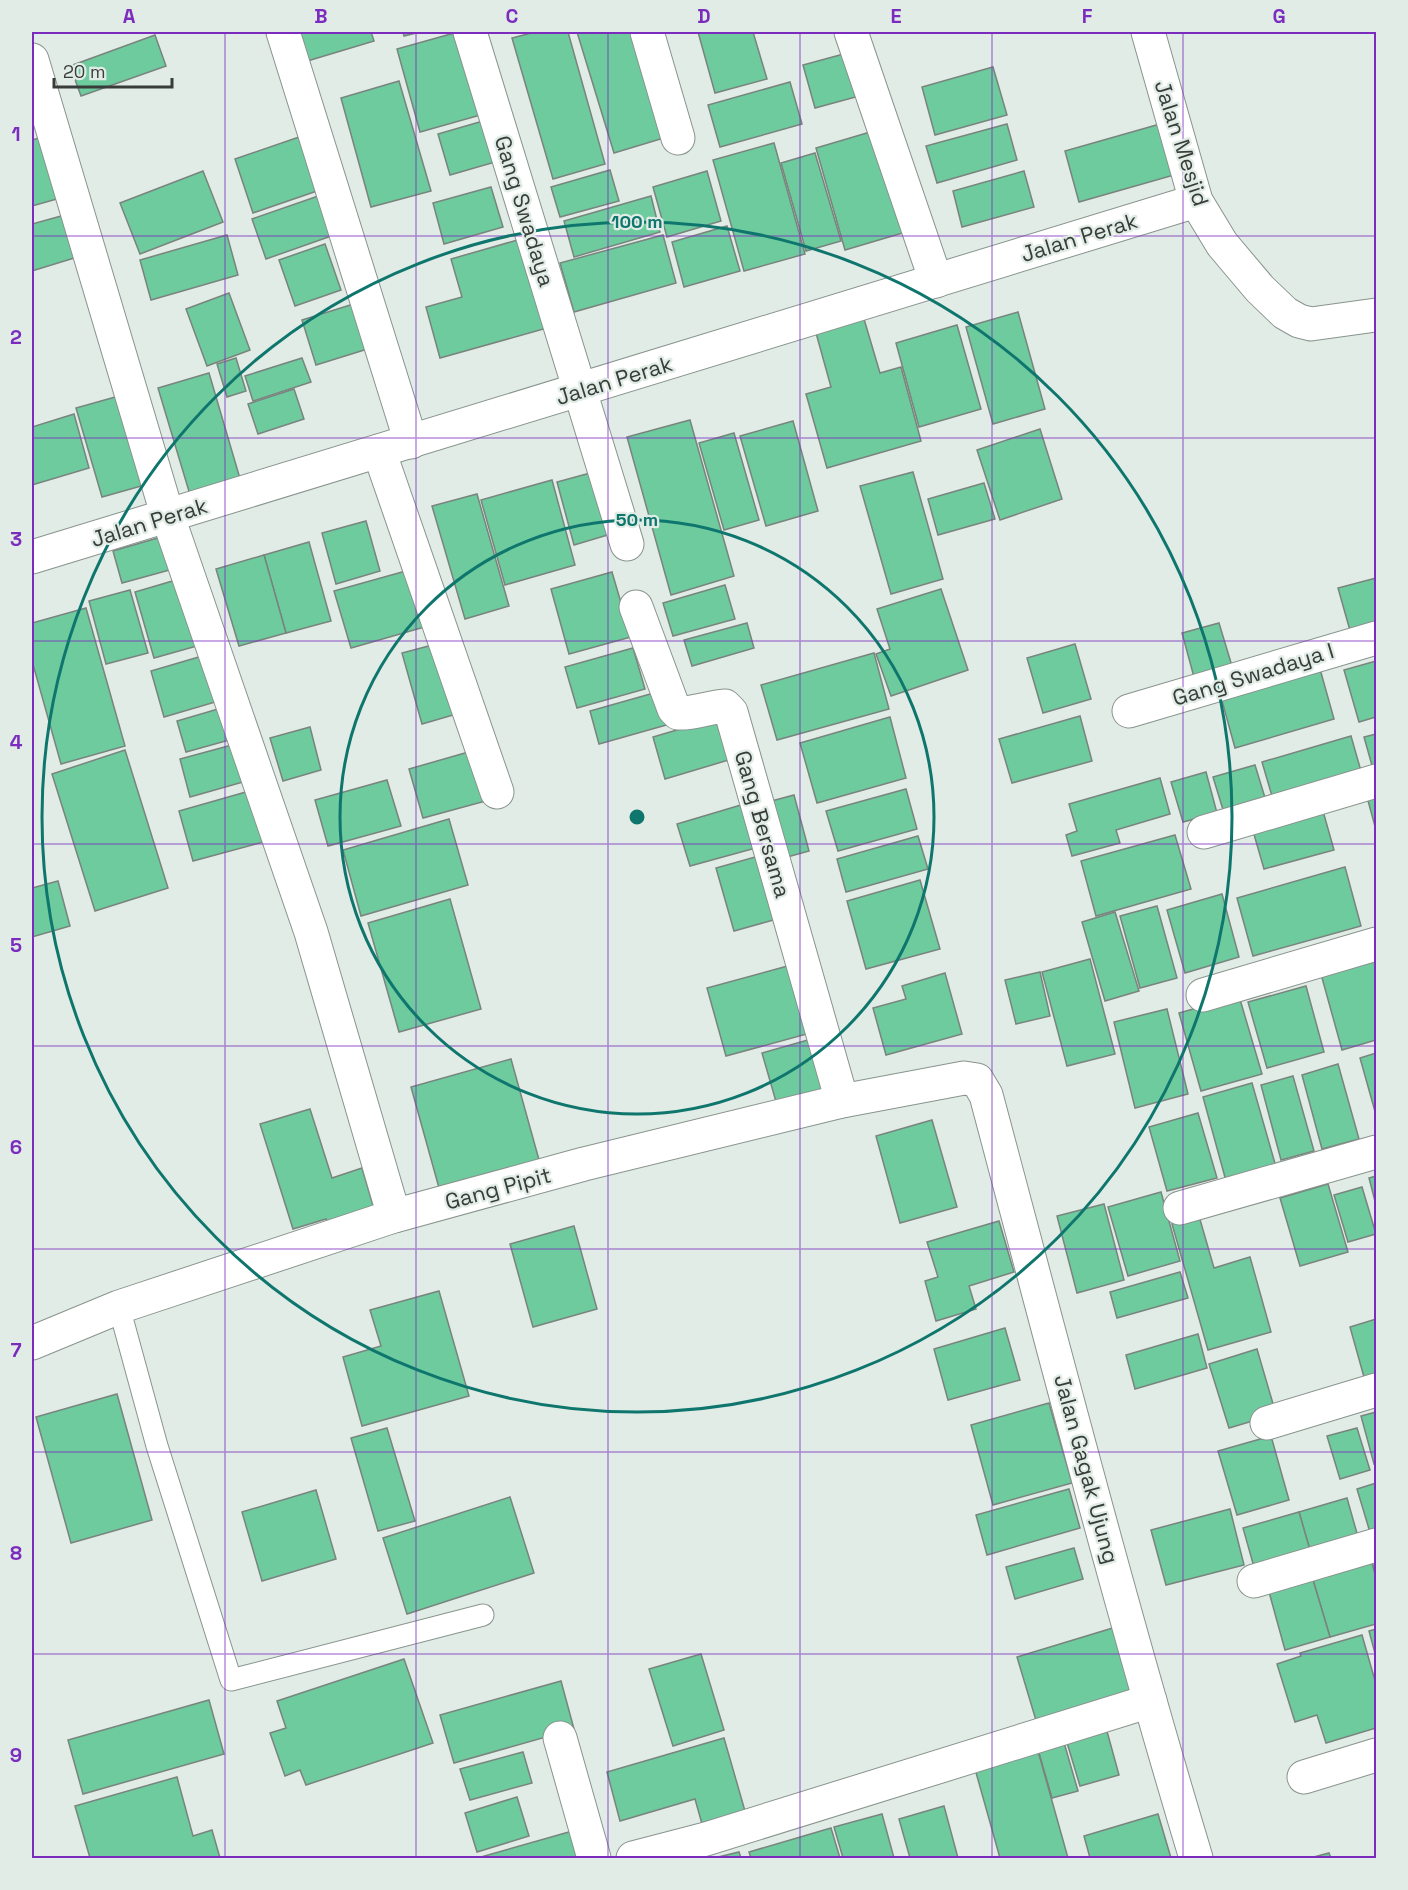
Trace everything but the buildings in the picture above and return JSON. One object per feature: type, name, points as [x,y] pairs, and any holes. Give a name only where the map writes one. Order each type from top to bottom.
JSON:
[{"type":"street","points":[[283,32],[411,442]]},
{"type":"street","name":"Gang Swadaya","points":[[470,32],[627,544]]},
{"type":"street","points":[[647,32],[678,138]]},
{"type":"street","points":[[851,32],[936,281]]},
{"type":"street","name":"Jalan Mesjid","points":[[1148,32],[1196,201],[1222,244],[1260,289],[1285,314],[1299,321],[1311,324],[1377,315]]},
{"type":"street","points":[[32,60],[168,517],[311,932],[394,1216]]},
{"type":"street","name":"Jalan Perak","points":[[32,557],[1196,201]]},
{"type":"street","points":[[379,452],[497,792]]},
{"type":"street","name":"Gang Bersama","points":[[636,607],[674,709],[678,713],[685,714],[724,706],[731,712],[842,1101]]},
{"type":"street","name":"Gang Swadaya I","points":[[1129,711],[1377,638]]},
{"type":"street","points":[[1204,832],[1377,781]]},
{"type":"street","points":[[1203,995],[1377,944]]},
{"type":"street","name":"Gang Pipit","points":[[32,1343],[119,1307],[394,1216],[584,1164],[842,1101],[964,1078],[977,1080]]},
{"type":"street","name":"Jalan Gagak Ujung","points":[[977,1080],[986,1095],[1150,1701],[1196,1858]]},
{"type":"street","points":[[1180,1208],[1377,1152]]},
{"type":"street","points":[[1267,1422],[1377,1390]]},
{"type":"street","points":[[1254,1581],[1377,1545]]},
{"type":"street","points":[[633,1858],[717,1836],[1150,1701]]},
{"type":"street","points":[[560,1738],[594,1858]]},
{"type":"street","points":[[1304,1777],[1377,1755]]},
{"type":"lane","points":[[119,1307],[157,1446],[231,1680],[483,1615]]}]
